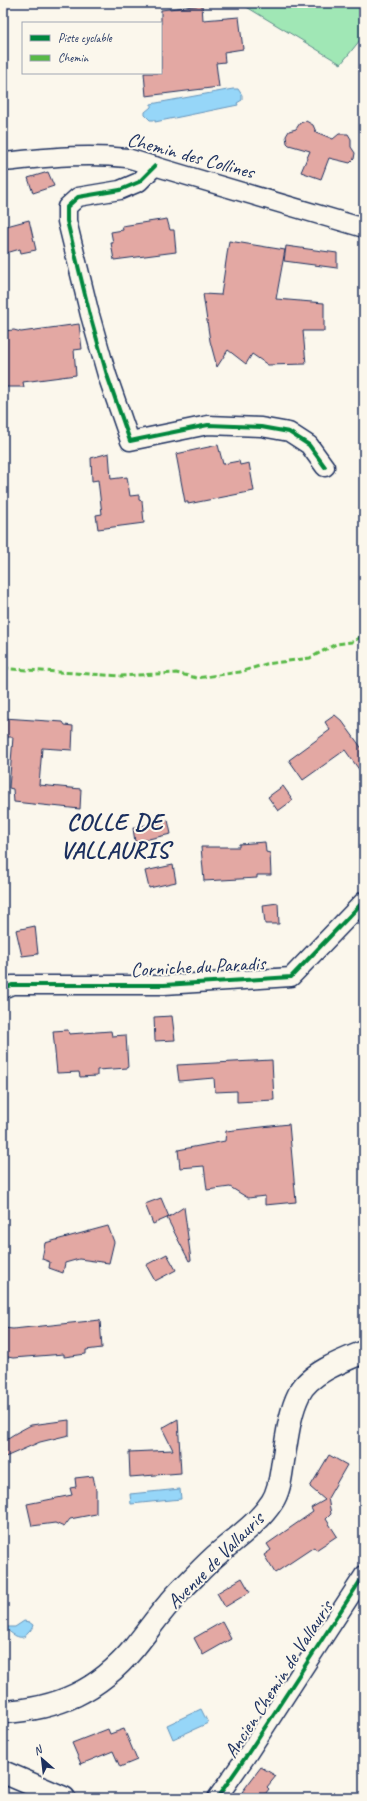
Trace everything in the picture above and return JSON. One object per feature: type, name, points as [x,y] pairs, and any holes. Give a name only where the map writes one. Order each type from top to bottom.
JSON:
[{"type":"main road","name":"Avenue de Vallauris","points":[[3,1712],[24,1711],[45,1707],[75,1697],[104,1679],[132,1650],[178,1593],[219,1553],[258,1520],[273,1500],[280,1482],[291,1417],[300,1392],[317,1375],[337,1363],[364,1352]]},
{"type":"main road","points":[[3,1772],[64,1798]]},
{"type":"street","name":"Chemin des Collines","points":[[3,162],[70,156],[102,155],[126,158],[364,228]]},
{"type":"street","points":[[155,166],[139,182],[120,190],[78,197],[67,207],[67,221],[90,315],[107,375],[130,441],[208,425],[261,427],[290,432],[310,445],[325,467]]},
{"type":"street","name":"Corniche du Paradis","points":[[3,989],[12,985],[164,985],[291,976],[364,901]]},
{"type":"street","name":"Ancien Chemin de Vallauris","points":[[217,1798],[245,1758],[364,1575]]},
{"type":"green space","points":[[240,3],[364,3],[364,35],[341,64]]},
{"type":"water","points":[[238,89],[242,95],[242,100],[237,103],[238,105],[155,122],[155,120],[150,120],[145,115],[145,112],[151,107],[151,104]]},
{"type":"water","points":[[180,1489],[181,1499],[131,1504],[130,1494]]},
{"type":"water","points":[[24,1621],[33,1625],[30,1631],[22,1637],[16,1636],[4,1627],[15,1627]]},
{"type":"water","points":[[201,1709],[208,1723],[173,1739],[167,1725]]},
{"type":"building","points":[[202,5],[203,20],[239,17],[243,49],[224,52],[225,62],[216,63],[219,87],[146,96],[144,74],[162,74],[161,10]]},
{"type":"building","points":[[306,121],[313,125],[316,132],[333,139],[339,134],[348,134],[351,139],[351,147],[355,153],[354,159],[350,163],[329,158],[321,179],[301,172],[310,151],[289,145],[287,143],[286,136],[289,131],[296,129],[300,123]]},
{"type":"building","points":[[48,172],[54,186],[33,193],[28,178]]},
{"type":"building","points":[[167,219],[170,230],[174,230],[176,252],[114,260],[111,232],[123,230],[122,226]]},
{"type":"building","points":[[29,220],[36,250],[21,253],[20,249],[3,254],[3,227]]},
{"type":"building","points":[[229,241],[285,250],[276,299],[324,303],[324,331],[303,331],[306,364],[268,365],[252,354],[246,364],[228,350],[217,367],[210,341],[203,294],[221,295]]},
{"type":"building","points":[[286,246],[337,253],[337,268],[284,261]]},
{"type":"building","points":[[79,324],[82,349],[74,350],[76,375],[23,382],[24,387],[3,387],[3,331],[14,330],[21,332]]},
{"type":"building","points":[[218,445],[223,464],[239,461],[240,465],[249,463],[254,491],[188,504],[188,502],[185,502],[176,454]]},
{"type":"building","points":[[109,453],[111,479],[127,477],[130,496],[139,495],[139,500],[142,501],[144,523],[98,529],[96,515],[102,514],[98,480],[92,481],[91,458]]},
{"type":"building","points":[[335,715],[342,721],[363,750],[364,774],[363,775],[345,750],[303,780],[289,760],[330,730],[325,722]]},
{"type":"building","points":[[4,718],[63,722],[65,725],[73,726],[72,750],[42,748],[39,785],[81,789],[80,809],[14,802],[13,789],[9,788],[13,737],[3,737]]},
{"type":"building","points":[[283,786],[293,800],[278,811],[268,797]]},
{"type":"building","points":[[168,820],[171,834],[135,842],[133,828]]},
{"type":"building","points":[[265,842],[266,852],[270,853],[271,875],[257,875],[257,878],[204,881],[201,847],[239,847],[239,844]]},
{"type":"building","points":[[173,865],[176,882],[149,888],[145,871]]},
{"type":"building","points":[[278,903],[279,924],[265,924],[263,905]]},
{"type":"building","points":[[35,926],[38,954],[22,956],[16,930]]},
{"type":"building","points":[[172,1016],[175,1040],[155,1041],[154,1017]]},
{"type":"building","points":[[68,1030],[69,1034],[111,1031],[112,1036],[126,1035],[128,1068],[97,1070],[97,1076],[80,1077],[79,1072],[57,1073],[53,1031]]},
{"type":"building","points":[[272,1060],[274,1100],[237,1102],[237,1091],[215,1092],[214,1078],[179,1081],[177,1065]]},
{"type":"building","points":[[289,1124],[296,1202],[265,1205],[265,1196],[248,1198],[230,1187],[207,1190],[204,1166],[180,1168],[178,1150],[225,1141],[226,1131]]},
{"type":"building","points":[[161,1198],[169,1217],[153,1224],[145,1204]]},
{"type":"building","points":[[184,1207],[191,1260],[189,1261],[167,1218]]},
{"type":"building","points":[[108,1226],[114,1242],[109,1263],[79,1259],[65,1263],[63,1273],[49,1268],[50,1262],[42,1259],[45,1243]]},
{"type":"building","points":[[167,1254],[176,1270],[155,1281],[146,1265]]},
{"type":"building","points":[[100,1320],[102,1348],[86,1350],[86,1354],[64,1357],[64,1354],[13,1358],[3,1356],[3,1328],[13,1329]]},
{"type":"building","points":[[178,1419],[181,1473],[130,1477],[129,1452],[173,1450],[162,1428]]},
{"type":"building","points":[[69,1420],[69,1435],[40,1442],[3,1458],[3,1441],[16,1433],[31,1425]]},
{"type":"building","points":[[329,1455],[347,1465],[328,1498],[331,1514],[326,1519],[337,1536],[316,1550],[314,1547],[275,1573],[264,1555],[271,1550],[267,1544],[313,1512],[311,1508],[325,1500],[310,1487]]},
{"type":"building","points":[[93,1476],[96,1490],[96,1514],[70,1519],[64,1527],[55,1523],[32,1526],[27,1504],[72,1495],[70,1488],[76,1487],[75,1478]]},
{"type":"building","points":[[242,1578],[250,1592],[225,1607],[217,1593]]},
{"type":"building","points":[[222,1622],[231,1639],[203,1655],[194,1638]]},
{"type":"building","points":[[108,1729],[110,1734],[124,1729],[137,1760],[120,1767],[113,1751],[81,1764],[72,1743]]},
{"type":"building","points":[[261,1767],[276,1776],[267,1787],[269,1789],[262,1798],[250,1798],[242,1792]]},
{"type":"marked path","points":[[3,667],[11,669],[121,676],[176,673],[197,678],[240,672],[266,664],[310,658],[336,644],[352,642],[364,635]]},
{"type":"cycle path","points":[[155,166],[139,182],[120,190],[78,197],[67,207],[67,221],[90,315],[107,375],[130,441],[208,425],[261,427],[289,432],[309,445],[325,467]]},
{"type":"cycle path","points":[[3,989],[12,985],[164,985],[291,977],[364,901]]},
{"type":"cycle path","points":[[217,1798],[245,1758],[364,1575]]},
{"type":"district","name":"COLLE DE VALLAURIS","points":[[115,836]]}]
